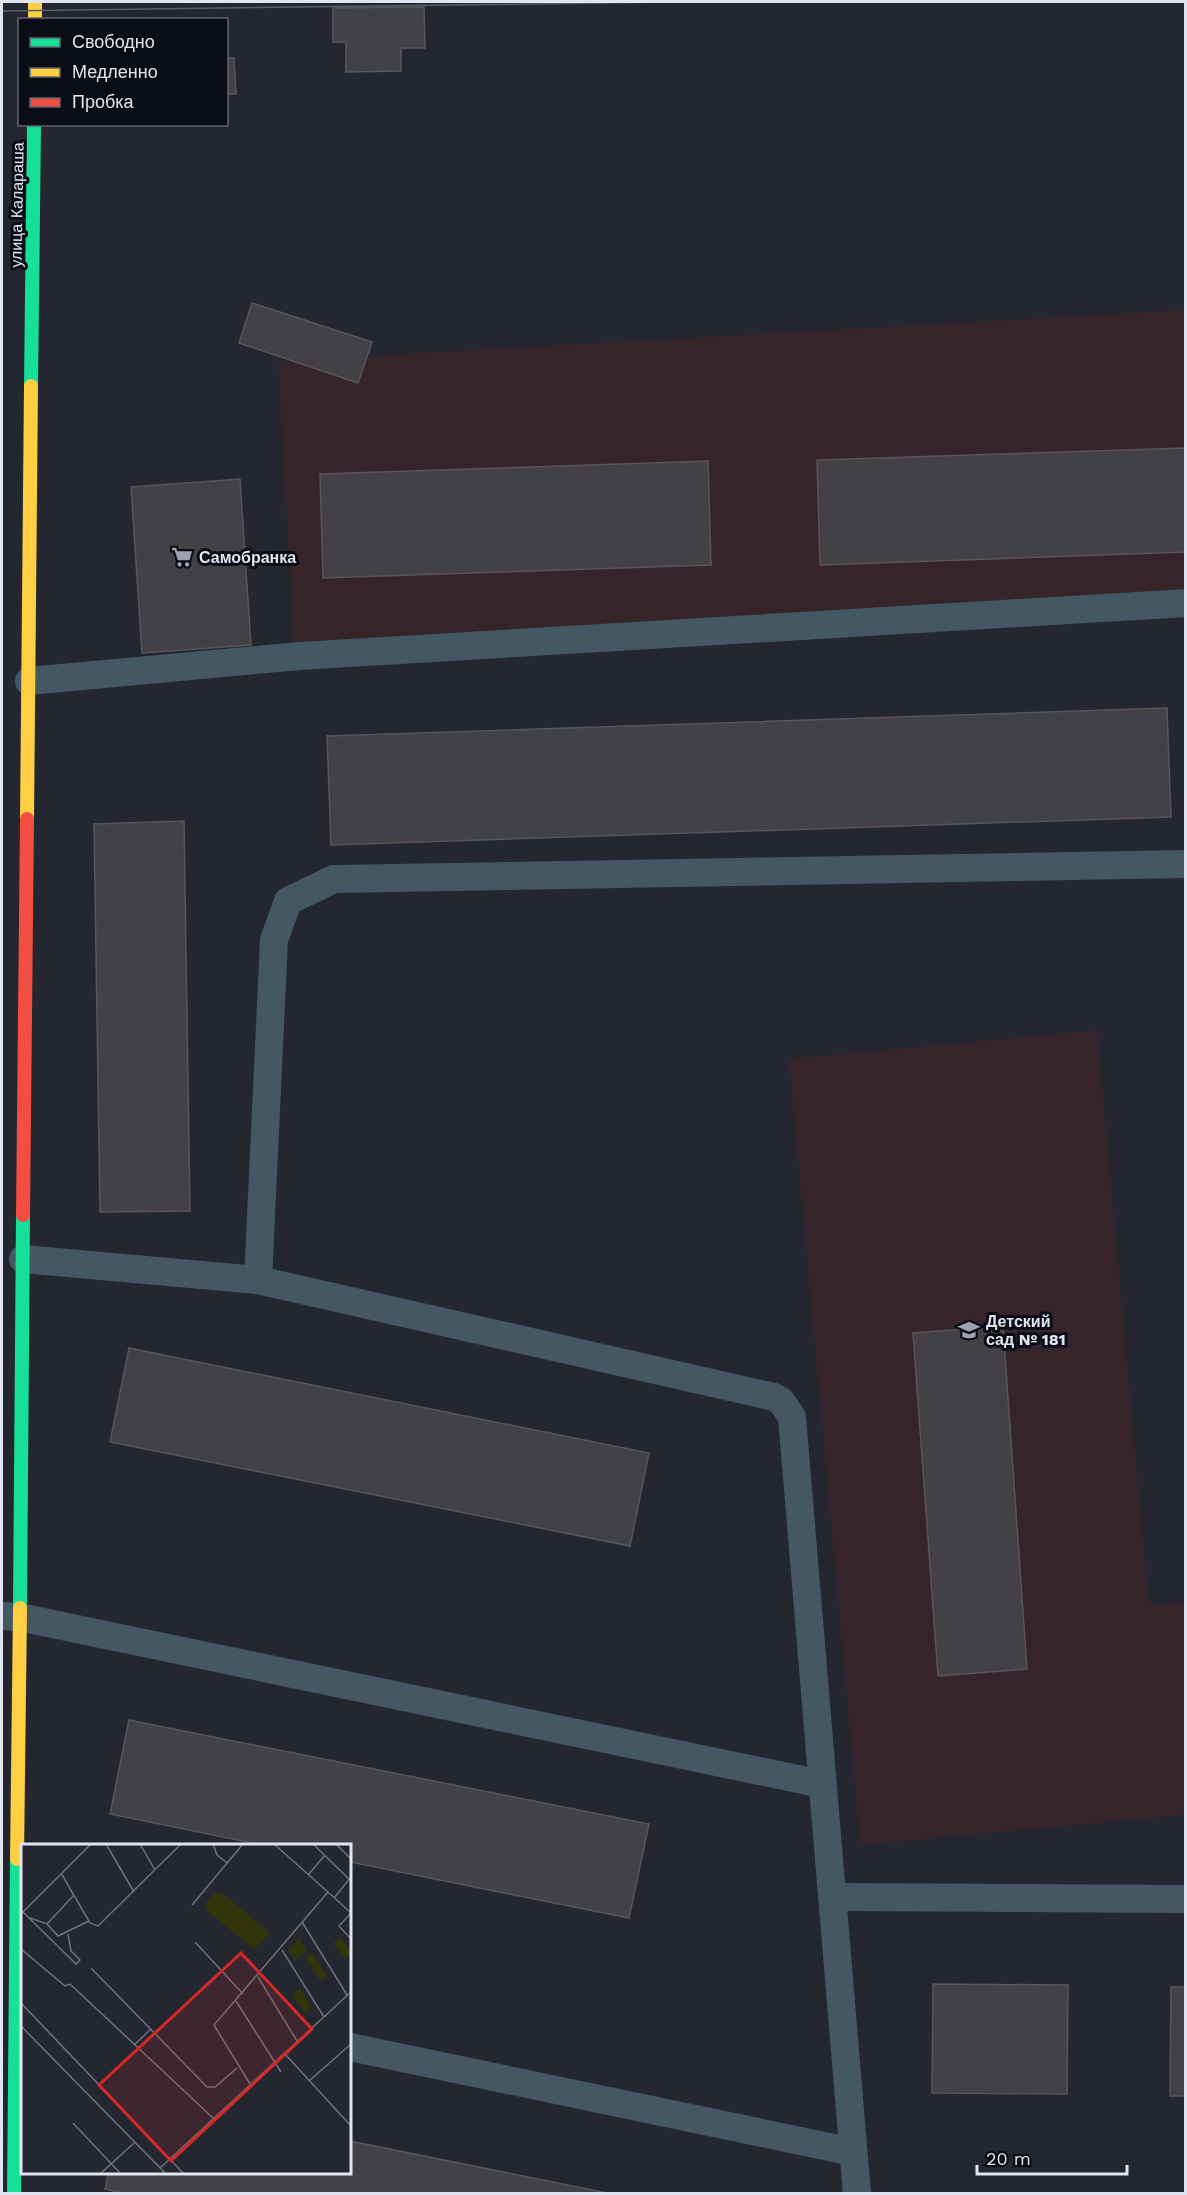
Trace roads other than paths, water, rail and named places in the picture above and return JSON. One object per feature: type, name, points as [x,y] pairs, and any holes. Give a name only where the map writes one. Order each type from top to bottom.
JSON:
[{"type":"street","points":[[35,2],[35,18]]},
{"type":"street","name":"улица Калараша","points":[[14,2193],[19,1978],[10,1774],[10,1617],[23,1259],[34,126]]},
{"type":"lane","points":[[29,681],[300,656],[1185,603]]},
{"type":"lane","points":[[258,1280],[274,940],[288,902],[334,879],[1185,864]]},
{"type":"lane","points":[[23,1259],[258,1280],[774,1397],[781,1401],[792,1417],[857,2193]]},
{"type":"lane","points":[[10,1617],[822,1784]]},
{"type":"lane","points":[[832,1897],[1185,1899]]},
{"type":"lane","points":[[351,2047],[853,2152]]},
{"type":"tram line","points":[[2,11],[672,2]]},
{"type":"place","name":"Самобранка","points":[[182,557]]},
{"type":"place","name":"Детский сад № 181","points":[[969,1330]]}]
